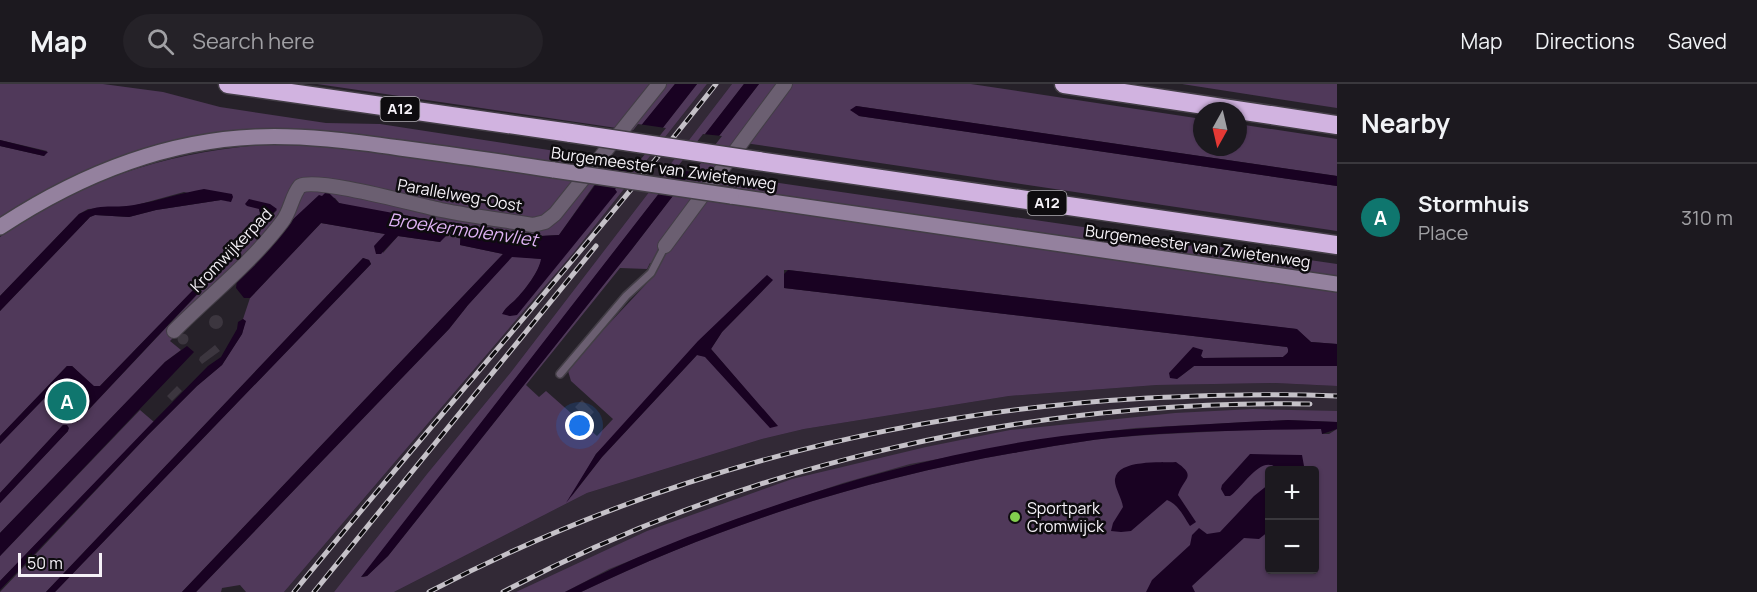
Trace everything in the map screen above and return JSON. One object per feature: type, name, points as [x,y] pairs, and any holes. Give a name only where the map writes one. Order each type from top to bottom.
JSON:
[{"type":"highway","name":"A12","points":[[228,84],[1337,245]]},
{"type":"highway","points":[[1064,84],[1337,125]]},
{"type":"main road","name":"Burgemeester van Zwietenweg","points":[[0,227],[47,198],[107,170],[167,151],[228,140],[287,137],[339,140],[554,170],[1337,284]]},
{"type":"street","name":"Parallelweg-Oost","points":[[300,186],[310,183],[329,186],[443,210],[533,225],[545,222],[555,214],[659,84]]},
{"type":"street","points":[[665,246],[785,84]]},
{"type":"street","name":"Kromwijkerpad","points":[[174,331],[231,277],[280,225],[300,186]]},
{"type":"lane","points":[[560,375],[626,296],[651,273],[665,246]]},
{"type":"shaded area","points":[[0,84],[103,84],[163,92],[220,107],[326,123],[380,124],[614,160],[607,169],[372,137],[141,151],[60,183],[20,205],[0,220],[0,146],[44,156],[47,151],[0,140]]},
{"type":"shaded area","points":[[317,84],[675,84],[637,131]]},
{"type":"shaded area","points":[[697,84],[707,84],[575,251],[284,592],[246,592],[240,585],[222,588],[221,592],[196,592],[449,329],[512,256],[542,259],[538,270],[527,286],[503,313],[510,316],[615,189]]},
{"type":"shaded area","points":[[707,84],[732,84],[511,372],[334,592],[284,592],[575,251]]},
{"type":"shaded area","points":[[732,84],[744,84],[362,577],[367,576],[388,556],[632,249],[759,84],[971,84],[1193,118],[1193,155],[856,106],[859,116],[1337,186],[1337,231],[738,142],[715,173],[743,180],[745,178],[1337,264],[1337,277],[737,189],[737,187],[706,184],[697,196],[1337,291],[1337,344],[1311,342],[1296,329],[788,270],[784,270],[784,288],[1288,347],[1288,353],[1283,357],[1203,358],[1201,356],[1177,379],[1194,366],[1337,366],[1337,386],[1275,383],[1157,385],[1009,396],[804,429],[762,439],[587,493],[394,592],[334,592],[511,372]],"holes":[[[650,263],[659,265],[649,281],[568,371],[571,381],[613,419],[597,436],[546,391],[539,397],[526,385],[620,268],[647,269]],[[773,280],[722,332],[711,349],[777,426],[705,356],[697,355],[602,457],[571,497],[596,454]]]},
{"type":"shaded area","points":[[1182,84],[1337,84],[1337,108]]},
{"type":"shaded area","points":[[1247,125],[1337,139],[1337,176],[1200,156],[1247,156]]},
{"type":"shaded area","points":[[269,144],[340,147],[595,184],[559,235],[541,236],[461,227],[460,245],[503,254],[182,592],[55,592],[371,264],[369,260],[363,258],[46,592],[0,592],[148,435],[197,386],[222,365],[242,334],[245,322],[243,319],[250,298],[321,223],[385,234],[383,253],[398,236],[440,242],[445,235],[339,203],[335,198],[322,196],[290,222],[237,280],[227,283],[170,341],[181,350],[165,362],[0,533],[0,503],[68,431],[63,425],[0,493],[0,444],[64,378],[70,378],[89,394],[89,398],[71,418],[71,421],[77,422],[277,210],[259,209],[261,217],[100,386],[94,387],[72,366],[67,366],[0,436],[0,311],[90,217],[95,215],[129,217],[156,210],[221,200],[231,202],[184,192],[133,206],[88,209],[79,214],[0,296],[0,237],[31,216],[63,199],[128,171],[196,154]]},
{"type":"shaded area","points":[[1275,383],[1337,386],[1337,429],[687,544],[581,592],[394,592],[587,493],[762,439],[804,429],[1009,396],[1157,385]]},
{"type":"shaded area","points":[[1253,409],[1337,411],[1337,422],[1288,420],[1135,428],[1060,437],[910,464],[843,483],[725,523],[609,569],[565,592],[516,592],[647,531],[792,479],[926,447],[1010,430],[1175,413]]},
{"type":"shaded area","points":[[140,410],[154,422],[0,581],[0,556]]},
{"type":"shaded area","name":"Sportpark Cromwijck","points":[[1262,429],[1322,429],[1322,434],[1329,434],[1337,429],[1337,592],[581,592],[686,546],[847,491],[902,476],[1013,453],[1094,440]]},
{"type":"water","points":[[675,84],[697,84],[615,189],[617,192],[517,315],[502,314],[531,281],[541,259],[512,257],[449,329],[196,592],[182,592],[503,254],[460,245],[461,227],[541,236],[559,235],[617,155]]},
{"type":"water","points":[[744,84],[759,84],[632,249],[388,556],[367,576],[361,577]]},
{"type":"water","points":[[856,106],[1337,176],[1337,186],[859,116],[850,110]]},
{"type":"water","points":[[0,140],[48,152],[44,156],[0,146]]},
{"type":"water","points":[[204,189],[232,194],[233,197],[231,202],[221,200],[156,210],[129,217],[95,215],[90,217],[0,311],[0,296],[79,214],[94,208],[134,205]]},
{"type":"water","points":[[327,191],[339,203],[447,223],[448,234],[440,242],[398,236],[381,254],[376,254],[374,246],[385,234],[321,223],[250,298],[244,298],[236,288],[237,280],[290,222],[319,195],[322,196]]},
{"type":"water","points":[[249,199],[270,204],[277,209],[77,422],[71,421],[71,418],[89,398],[89,394],[70,378],[64,378],[0,444],[0,436],[67,366],[72,366],[94,386],[100,386],[261,217],[259,209],[245,204]]},
{"type":"water","points":[[363,258],[369,260],[371,264],[55,592],[46,592]]},
{"type":"water","points":[[788,270],[1297,329],[1311,342],[1337,344],[1337,366],[1194,366],[1177,379],[1170,378],[1169,373],[1193,347],[1203,350],[1201,356],[1203,358],[1283,357],[1288,353],[1288,349],[1287,347],[784,288],[784,274]]},
{"type":"water","points":[[767,275],[773,280],[722,332],[711,349],[778,426],[770,428],[705,357],[697,355],[602,457],[566,503],[596,454],[698,341]]},
{"type":"water","points":[[243,319],[246,321],[242,334],[222,365],[197,386],[148,435],[0,590],[0,581],[208,366],[221,357],[237,329],[238,322]]},
{"type":"water","points":[[187,346],[194,352],[0,556],[0,533],[165,362]]},
{"type":"water","points":[[1288,420],[1337,422],[1337,429],[1322,434],[1321,429],[1246,430],[1121,437],[1067,444],[957,464],[902,476],[792,508],[686,546],[581,592],[565,592],[662,547],[712,528],[799,498],[910,466],[985,449],[1062,436],[1147,428]]},
{"type":"water","points":[[63,425],[67,425],[68,431],[0,503],[0,493]]},
{"type":"water","points":[[1250,454],[1302,455],[1304,466],[1266,465],[1253,473],[1230,496],[1225,496],[1221,489]]},
{"type":"water","points":[[1176,462],[1188,475],[1178,495],[1196,522],[1190,526],[1178,508],[1167,500],[1131,531],[1111,531],[1123,507],[1115,482],[1118,473],[1124,468],[1141,463]]},
{"type":"water","points":[[1265,487],[1265,534],[1259,539],[1244,538],[1192,586],[1195,592],[1146,592],[1152,580],[1190,545],[1192,535],[1199,528],[1207,534],[1220,532]]},
{"type":"pier","points":[[638,124],[666,128],[637,164],[610,160]]},
{"type":"pier","points":[[703,134],[722,136],[694,172],[675,170]]},
{"type":"building","points":[[213,315],[219,315],[223,322],[219,329],[213,329],[209,325],[209,319]]},
{"type":"building","points":[[183,334],[187,335],[187,343],[183,344],[179,343],[178,339],[179,335]]},
{"type":"building","points":[[215,345],[220,351],[202,364],[200,357]]},
{"type":"building","points":[[177,386],[182,391],[172,401],[167,396]]},
{"type":"building","points":[[582,400],[594,412],[587,419],[575,407]]},
{"type":"waterway","name":"Broekermolenvliet","points":[[446,228],[464,230]]},
{"type":"railway","points":[[294,592],[716,84]]},
{"type":"railway","points":[[314,592],[596,246]]},
{"type":"railway","points":[[429,592],[514,550],[601,514],[689,482],[778,456],[868,434],[960,418],[1053,406],[1148,398],[1337,396]]},
{"type":"railway","points":[[503,592],[597,546],[694,507],[794,474],[895,447],[997,427],[1101,413],[1205,406],[1310,404]]},
{"type":"place","name":"Stormhuis","points":[[67,401]]},
{"type":"place","name":"Sportpark Cromwijck","points":[[1015,517]]}]
